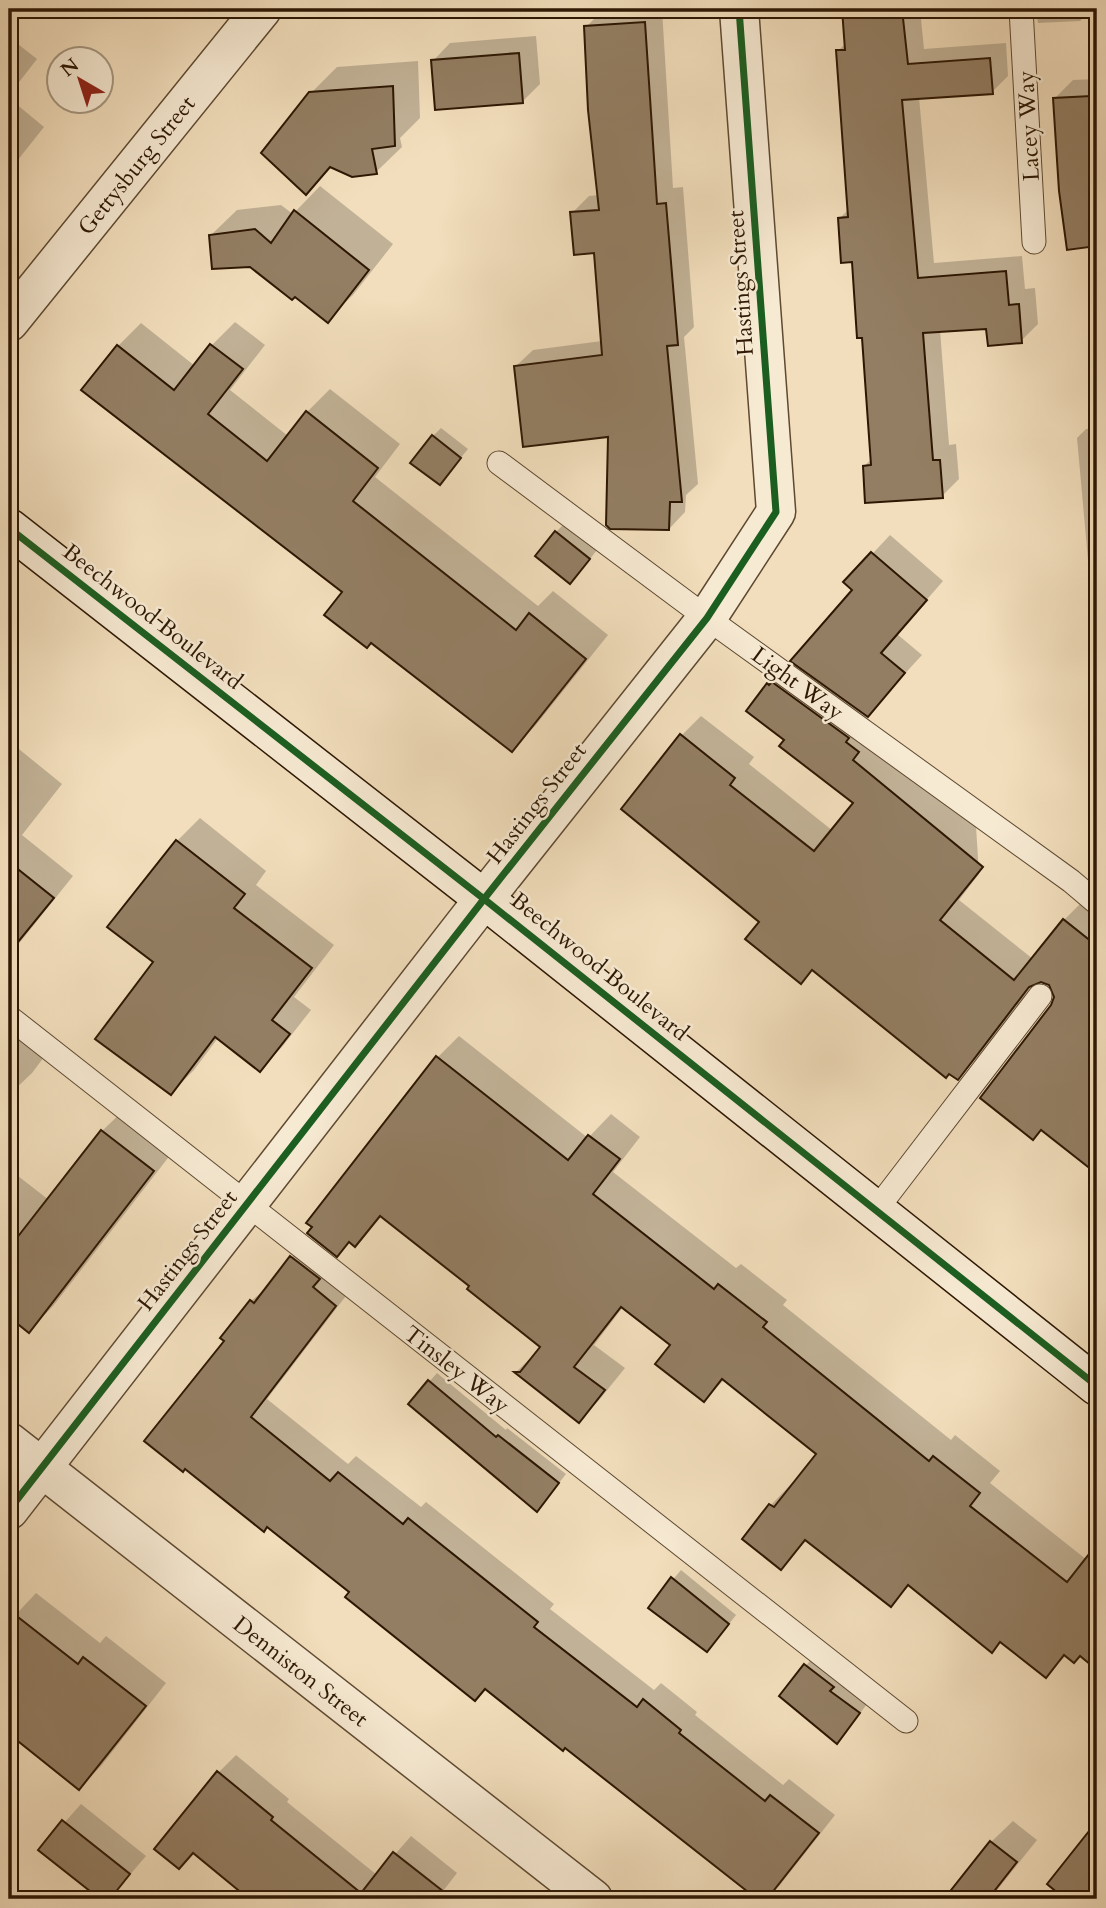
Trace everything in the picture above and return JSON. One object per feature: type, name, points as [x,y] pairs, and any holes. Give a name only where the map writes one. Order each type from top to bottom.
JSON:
[{"type":"street","name":"Gettysburg Street","points":[[9,322],[262,9]]},
{"type":"street","name":"Hastings Street","points":[[9,1510],[484,899],[707,618],[776,512],[740,9]]},
{"type":"street","name":"Beechwood Boulevard","points":[[9,528],[484,899],[1097,1386]]},
{"type":"street","name":"Denniston Street","points":[[9,1442],[593,1899]]},
{"type":"lane","name":"Lacey Way","points":[[1021,9],[1034,242]]},
{"type":"lane","name":"Light Way","points":[[499,463],[707,618],[1049,865],[1097,903]]},
{"type":"lane","points":[[876,1210],[1040,996]]},
{"type":"lane","name":"Tinsley Way","points":[[9,1017],[906,1721]]},
{"type":"building","points":[[842,9],[902,9],[908,64],[990,58],[993,94],[902,100],[918,278],[1006,271],[1009,305],[1019,304],[1022,343],[988,346],[986,329],[923,333],[933,460],[940,460],[943,498],[865,503],[863,466],[871,465],[862,338],[857,338],[852,262],[841,263],[838,218],[848,217],[836,50],[845,50]]},
{"type":"building","points":[[645,22],[657,204],[666,203],[678,345],[667,346],[682,502],[670,502],[669,530],[610,529],[606,525],[608,437],[523,447],[514,366],[602,355],[594,253],[574,255],[570,212],[599,210],[588,110],[584,26]]},
{"type":"building","points":[[519,53],[523,103],[435,110],[431,60]]},
{"type":"building","points":[[393,86],[395,146],[372,149],[377,174],[352,177],[330,167],[306,195],[261,153],[309,92]]},
{"type":"building","points":[[1091,96],[1097,246],[1067,250],[1059,191],[1053,98]]},
{"type":"building","points":[[294,210],[369,270],[328,323],[295,297],[292,300],[250,267],[212,269],[209,235],[255,229],[271,243]]},
{"type":"building","points":[[210,344],[243,369],[208,414],[267,461],[306,411],[378,468],[353,501],[516,630],[529,613],[586,659],[512,752],[371,643],[367,648],[324,615],[342,592],[81,390],[117,345],[174,390]]},
{"type":"building","points":[[432,435],[461,458],[440,485],[410,463]]},
{"type":"building","points":[[555,531],[590,559],[570,584],[535,556]]},
{"type":"building","points":[[871,552],[927,600],[881,653],[905,673],[868,717],[790,661],[852,590],[843,582]]},
{"type":"building","points":[[772,682],[849,738],[846,742],[859,752],[853,760],[983,867],[940,920],[1014,980],[1063,919],[1097,946],[1097,1174],[1041,1130],[1033,1140],[980,1098],[1051,1005],[1054,997],[1049,985],[1041,982],[1029,987],[958,1080],[949,1074],[946,1078],[812,970],[801,984],[745,939],[759,922],[621,809],[680,734],[735,778],[730,785],[814,851],[853,803],[779,746],[784,740],[746,711],[767,683],[769,685]]},
{"type":"building","points":[[176,840],[245,894],[234,908],[312,968],[272,1020],[290,1034],[260,1072],[215,1037],[171,1095],[95,1039],[153,962],[107,927]]},
{"type":"building","points":[[9,862],[54,898],[9,953]]},
{"type":"building","points":[[436,1056],[568,1160],[588,1135],[620,1159],[593,1194],[714,1289],[718,1284],[767,1322],[763,1327],[929,1461],[933,1456],[980,1493],[970,1506],[1067,1582],[1097,1544],[1097,1670],[1080,1656],[1074,1663],[1064,1655],[1046,1678],[1000,1642],[992,1653],[908,1585],[891,1607],[805,1540],[781,1570],[742,1539],[769,1504],[774,1507],[816,1454],[722,1379],[704,1402],[655,1364],[670,1345],[621,1307],[574,1367],[605,1390],[579,1423],[514,1372],[520,1372],[540,1347],[467,1289],[469,1286],[380,1216],[355,1247],[349,1242],[337,1257],[307,1233],[312,1227],[306,1223]]},
{"type":"building","points":[[101,1130],[154,1171],[29,1333],[9,1317],[9,1248]]},
{"type":"building","points":[[290,1256],[320,1279],[313,1287],[336,1306],[251,1417],[330,1481],[338,1472],[403,1524],[408,1518],[538,1622],[534,1627],[637,1707],[643,1699],[681,1730],[679,1733],[765,1801],[770,1795],[819,1833],[767,1899],[757,1899],[565,1748],[563,1751],[485,1689],[475,1701],[345,1597],[349,1592],[267,1527],[264,1532],[185,1469],[183,1472],[144,1441],[224,1341],[220,1338],[250,1300],[254,1303]]},
{"type":"building","points":[[428,1380],[496,1437],[498,1435],[559,1483],[537,1512],[408,1404]]},
{"type":"building","points":[[671,1577],[729,1624],[707,1652],[648,1608]]},
{"type":"building","points":[[9,1610],[78,1664],[83,1657],[146,1706],[79,1790],[19,1742],[9,1742]]},
{"type":"building","points":[[804,1664],[834,1687],[830,1691],[860,1713],[837,1744],[779,1696]]},
{"type":"building","points":[[217,1771],[273,1817],[271,1820],[361,1893],[393,1852],[453,1899],[249,1899],[193,1853],[179,1869],[154,1849]]},
{"type":"building","points":[[62,1820],[130,1874],[110,1899],[100,1899],[38,1850]]},
{"type":"building","points":[[1097,1821],[1097,1899],[1065,1899],[1047,1884]]},
{"type":"building","points":[[990,1841],[1017,1862],[988,1899],[944,1899]]},
{"type":"cycle path","points":[[9,1510],[484,899],[707,618],[776,512],[739,9]]},
{"type":"cycle path","points":[[9,528],[484,899],[1097,1386]]}]
